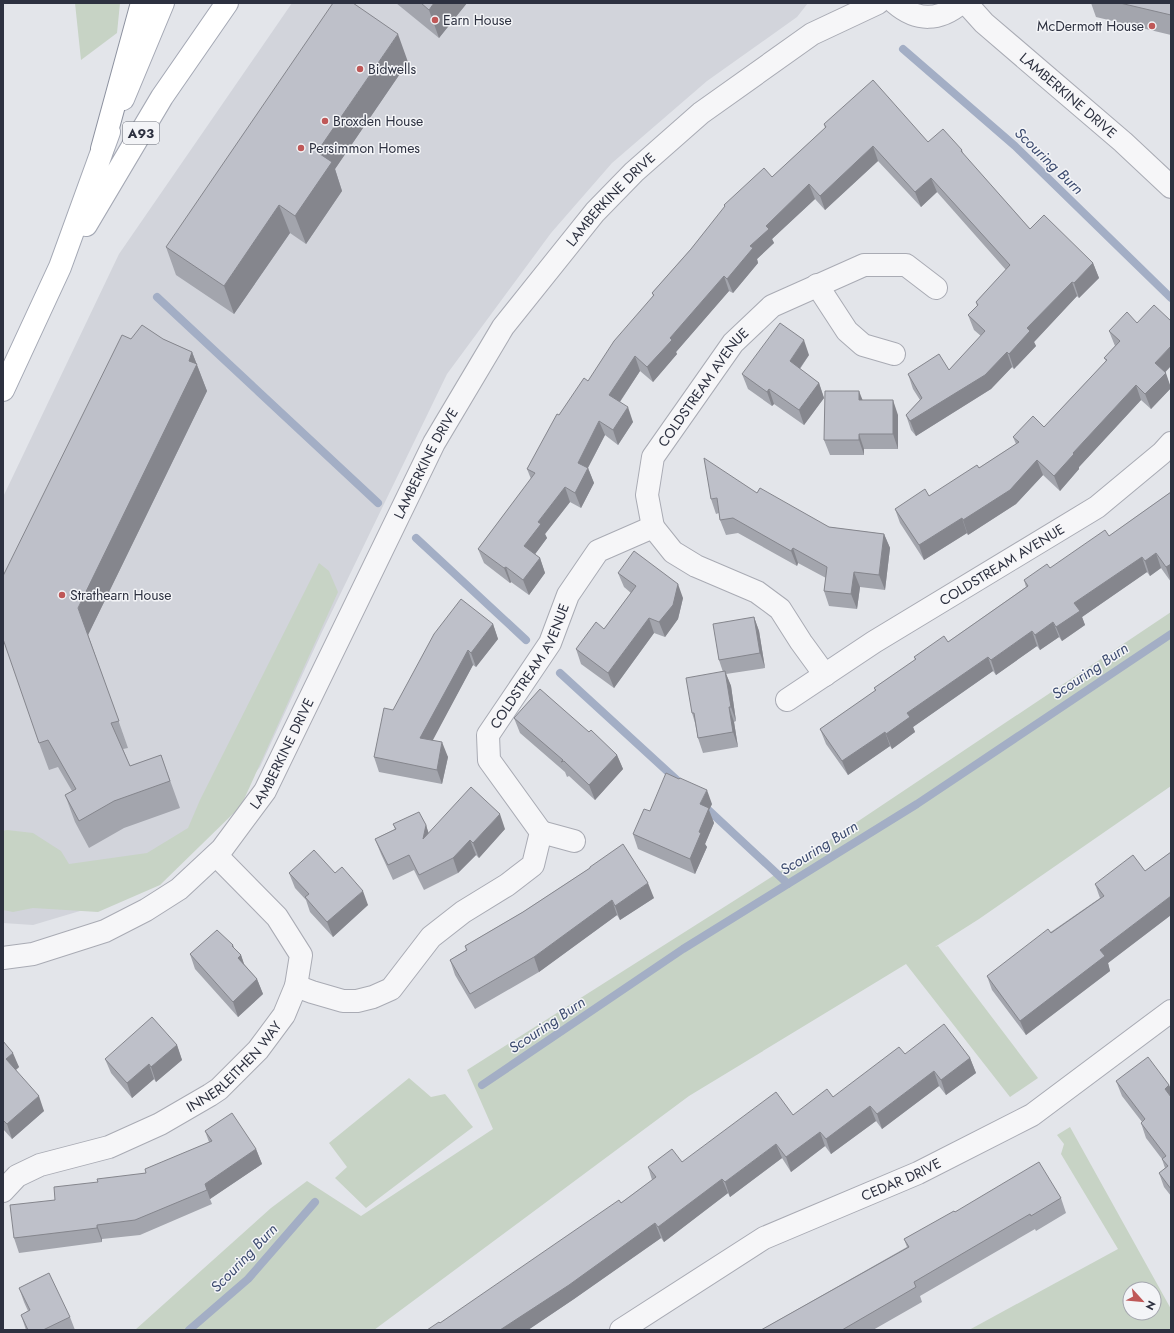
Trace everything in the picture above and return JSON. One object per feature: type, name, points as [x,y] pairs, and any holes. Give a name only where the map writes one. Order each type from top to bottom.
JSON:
[{"type":"main road","points":[[102,149],[142,3]]},
{"type":"main road","name":"A93","points":[[3,390],[60,267],[102,149],[163,3]]},
{"type":"main road","name":"A93","points":[[60,267],[162,97],[227,3]]},
{"type":"street","name":"LAMBERKINE DRIVE","points":[[3,958],[33,954],[105,931],[146,910],[179,889],[216,854],[265,791],[434,443],[503,327],[595,212],[634,172],[701,113],[812,34],[878,3]]},
{"type":"street","points":[[895,3],[914,15],[926,18],[942,16],[952,11],[961,3]]},
{"type":"street","name":"LAMBERKINE DRIVE","points":[[966,3],[984,23],[1123,142],[1171,187]]},
{"type":"street","name":"COLDSTREAM AVENUE","points":[[825,675],[801,642],[780,609],[757,592],[696,566],[673,552],[653,527],[647,495],[653,457],[733,343],[772,306],[864,265],[906,265],[936,288]]},
{"type":"street","points":[[817,285],[847,331],[863,345],[894,354]]},
{"type":"street","name":"COLDSTREAM AVENUE","points":[[787,700],[874,642],[1097,507],[1162,453],[1171,443]]},
{"type":"street","name":"COLDSTREAM AVENUE","points":[[541,832],[489,760],[488,735],[550,643],[568,596],[598,550],[653,527]]},
{"type":"street","points":[[296,986],[344,1001],[357,1001],[373,997],[391,989],[431,937],[463,912],[507,885],[533,864],[541,832],[574,841]]},
{"type":"street","name":"INNERLEITHEN WAY","points":[[3,1191],[18,1176],[40,1165],[109,1147],[160,1124],[210,1096],[258,1050],[284,1015],[296,986],[301,955],[277,917],[216,854]]},
{"type":"street","name":"LAMBERKINE DRIVE","points":[[3,952],[33,954]]},
{"type":"street","name":"CEDAR DRIVE","points":[[621,1330],[764,1238],[918,1173],[1032,1115],[1171,1011]]},
{"type":"shaded area","points":[[292,3],[808,3],[797,17],[707,81],[612,163],[551,233],[447,374],[321,634],[260,767],[212,827],[110,902],[33,925],[3,923],[3,497],[119,254]]},
{"type":"green space","points":[[75,3],[120,3],[117,33],[81,60]]},
{"type":"green space","points":[[319,563],[329,571],[338,592],[241,806],[160,885],[98,912],[33,908],[13,912],[3,910],[3,831],[7,830],[33,833],[61,851],[69,864],[147,853],[188,828],[200,800]]},
{"type":"green space","points":[[1171,612],[1171,786],[979,919],[935,947],[938,946],[1038,1078],[1010,1097],[906,964],[689,1096],[374,1330],[135,1330],[271,1208],[307,1181],[361,1216],[493,1129],[467,1070],[836,836]]},
{"type":"green space","points":[[409,1078],[431,1097],[445,1094],[473,1127],[366,1208],[335,1178],[347,1167],[329,1143]]},
{"type":"green space","points":[[1070,1127],[1155,1281],[1122,1281],[1122,1321],[1162,1321],[1162,1293],[1171,1309],[1171,1330],[969,1330],[1118,1249],[1061,1154],[1064,1144],[1057,1135]]},
{"type":"building","name":"Broxden House","points":[[333,3],[353,3],[398,34],[317,152],[332,162],[295,216],[279,205],[224,286],[166,247]]},
{"type":"building","points":[[421,3],[434,3],[429,10]]},
{"type":"building","points":[[1120,3],[1171,3],[1171,15]]},
{"type":"building","points":[[873,80],[928,142],[943,129],[1030,229],[1044,215],[1093,263],[1027,328],[1030,331],[1009,354],[1007,352],[985,375],[910,421],[906,415],[922,398],[908,374],[939,354],[949,370],[985,331],[968,315],[978,305],[976,302],[1010,265],[931,178],[915,192],[873,146],[820,196],[809,184],[766,226],[769,229],[750,246],[753,248],[727,279],[724,276],[670,338],[672,340],[647,367],[635,356],[609,395],[628,407],[613,430],[599,421],[578,463],[588,468],[575,493],[565,487],[538,522],[541,524],[524,546],[540,558],[523,580],[478,549],[535,473],[527,469],[557,414],[559,415],[584,378],[588,381],[614,341],[654,295],[652,293],[691,249],[725,206],[724,205],[764,168],[772,177],[826,127],[824,124]]},
{"type":"building","points":[[1154,305],[1171,321],[1171,346],[1155,363],[1166,373],[1145,394],[1136,385],[1073,453],[1074,454],[1054,476],[1037,460],[1010,490],[963,520],[962,518],[919,545],[895,509],[925,489],[929,496],[977,465],[979,468],[1019,442],[1013,437],[1033,416],[1044,427],[1107,360],[1104,358],[1120,341],[1109,331],[1127,312],[1137,323]]},
{"type":"building","points":[[780,323],[804,340],[790,361],[819,383],[799,410],[769,389],[767,392],[742,374]]},
{"type":"building","name":"Strathearn House","points":[[142,325],[163,339],[192,352],[189,361],[197,364],[78,608],[119,721],[111,723],[130,766],[161,755],[170,781],[114,801],[79,821],[65,795],[76,789],[48,740],[39,743],[3,639],[3,576],[122,335],[131,339]]},
{"type":"building","points":[[825,391],[859,391],[859,400],[893,400],[893,434],[859,434],[859,440],[824,440]]},
{"type":"building","points":[[704,458],[757,493],[760,488],[829,527],[884,534],[879,575],[854,572],[851,594],[824,591],[827,567],[793,548],[791,551],[733,518],[720,520],[717,498],[711,499]]},
{"type":"building","points":[[1171,492],[1171,564],[1166,567],[1156,553],[1145,561],[1142,557],[1074,603],[1080,611],[1056,627],[1053,622],[1035,635],[1032,631],[991,660],[988,657],[907,713],[910,717],[886,734],[885,732],[842,761],[820,729],[876,690],[874,688],[916,659],[914,657],[944,636],[948,642],[1028,586],[1024,580],[1047,564],[1050,568],[1105,530],[1109,536]]},
{"type":"building","points":[[634,551],[678,584],[673,605],[659,622],[649,618],[608,673],[576,649],[596,622],[604,629],[636,586],[618,573]]},
{"type":"building","points":[[461,599],[493,624],[471,653],[468,650],[420,738],[442,742],[437,770],[374,757],[384,708],[393,710],[434,634]]},
{"type":"building","points":[[754,617],[760,653],[719,660],[713,624]]},
{"type":"building","points":[[725,671],[731,707],[729,707],[733,732],[698,738],[686,678]]},
{"type":"building","points":[[540,689],[589,732],[591,730],[617,755],[589,785],[564,761],[561,762],[563,760],[514,718]]},
{"type":"building","points":[[666,773],[707,790],[700,804],[709,808],[699,832],[701,833],[690,859],[633,834],[644,809],[650,811]]},
{"type":"building","points":[[471,787],[500,814],[473,843],[470,840],[453,858],[419,875],[409,855],[388,865],[375,839],[396,829],[393,824],[419,812],[426,825],[423,839]]},
{"type":"building","points":[[623,844],[648,883],[615,906],[612,900],[534,957],[470,994],[450,960],[467,950],[465,946],[523,912],[590,868]]},
{"type":"building","points":[[314,850],[335,873],[342,867],[363,891],[327,922],[305,897],[309,894],[289,873]]},
{"type":"building","points":[[1171,852],[1171,896],[1100,950],[1105,956],[1020,1021],[987,976],[1048,929],[1051,933],[1104,896],[1095,884],[1133,855],[1145,871]]},
{"type":"building","points":[[217,930],[233,945],[232,946],[241,955],[238,958],[257,979],[233,1002],[190,954]]},
{"type":"building","points":[[152,1017],[177,1045],[151,1067],[149,1064],[127,1083],[105,1059]]},
{"type":"building","points":[[944,1024],[970,1058],[941,1080],[934,1071],[877,1114],[870,1106],[826,1139],[820,1132],[786,1157],[776,1144],[725,1182],[722,1179],[658,1227],[655,1223],[569,1285],[500,1330],[427,1330],[439,1322],[440,1323],[619,1200],[621,1203],[656,1177],[648,1167],[672,1149],[682,1162],[776,1092],[793,1115],[827,1089],[833,1097],[899,1047],[905,1054]]},
{"type":"building","points":[[3,1041],[13,1053],[6,1059],[39,1096],[7,1124],[3,1120]]},
{"type":"building","points":[[1148,1057],[1169,1085],[1165,1089],[1171,1097],[1171,1189],[1159,1173],[1168,1166],[1162,1159],[1166,1156],[1141,1123],[1145,1119],[1116,1081]]},
{"type":"building","points":[[232,1113],[256,1149],[205,1184],[207,1190],[135,1220],[97,1225],[97,1228],[14,1238],[10,1205],[55,1200],[54,1187],[98,1182],[97,1179],[146,1173],[145,1169],[212,1141],[205,1131]]},
{"type":"building","points":[[1039,1162],[1061,1198],[1031,1216],[1030,1214],[914,1282],[916,1287],[842,1330],[761,1330],[909,1247],[904,1239],[954,1211],[955,1212]]},
{"type":"building","points":[[49,1273],[70,1317],[43,1330],[28,1330],[21,1315],[30,1310],[19,1288]]},
{"type":"waterway","name":"Scouring Burn","points":[[903,49],[1015,146],[1171,298]]},
{"type":"waterway","points":[[157,297],[378,503]]},
{"type":"waterway","points":[[416,538],[526,640]]},
{"type":"waterway","name":"Scouring Burn","points":[[482,1085],[683,949],[917,804],[1171,634]]},
{"type":"waterway","points":[[560,673],[679,782]]},
{"type":"waterway","points":[[703,805],[788,884]]},
{"type":"waterway","name":"Scouring Burn","points":[[189,1330],[248,1279],[315,1202]]},
{"type":"place","name":"Earn House","points":[[435,20]]},
{"type":"place","name":"McDermott House","points":[[1152,26]]},
{"type":"place","name":"Bidwells","points":[[360,69]]},
{"type":"place","name":"Broxden House","points":[[325,121]]},
{"type":"place","name":"Persimmon Homes","points":[[301,148]]},
{"type":"place","name":"Strathearn House","points":[[62,595]]}]
